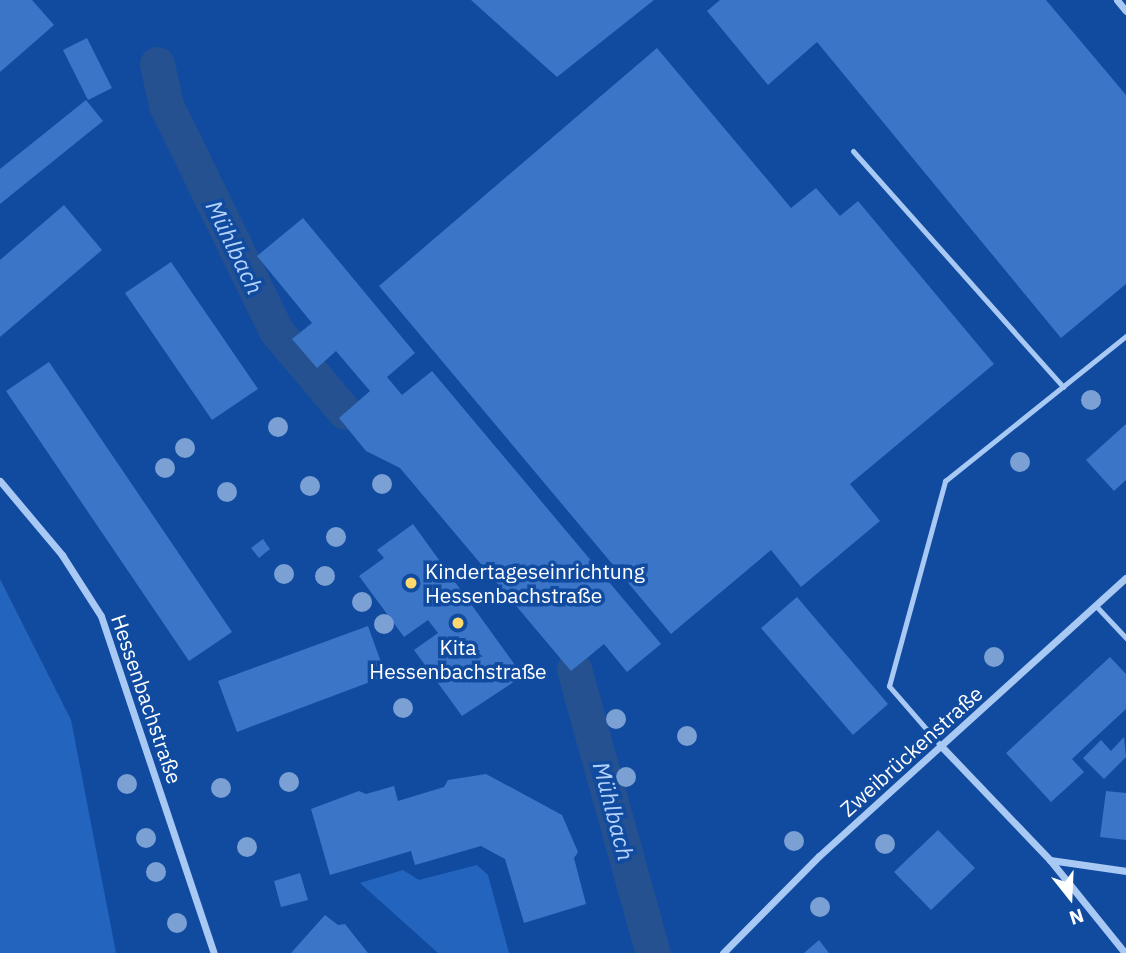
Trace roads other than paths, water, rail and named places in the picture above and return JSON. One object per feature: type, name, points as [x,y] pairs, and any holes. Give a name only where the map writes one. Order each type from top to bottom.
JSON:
[{"type":"street","points":[[1116,0],[1126,11]]},
{"type":"street","name":"Hessenbachstraße","points":[[0,481],[62,555],[101,617],[214,953]]},
{"type":"street","name":"Zweibrückenstraße","points":[[723,953],[819,856],[1126,578]]},
{"type":"street","points":[[942,747],[1050,860],[1125,953]]},
{"type":"street","points":[[1050,860],[1126,871]]},
{"type":"lane","points":[[853,151],[1063,387]]},
{"type":"lane","points":[[942,747],[889,686],[945,481],[1126,336]]},
{"type":"lane","points":[[1096,606],[1126,638]]},
{"type":"waterway","name":"Mühlbach","points":[[157,64],[166,105],[276,331],[345,412]]},
{"type":"waterway","name":"Mühlbach","points":[[574,669],[653,953]]},
{"type":"place","name":"Kindertageseinrichtung Hessenbachstraße","points":[[411,583]]},
{"type":"place","name":"Kita Hessenbachstraße","points":[[458,623]]}]
